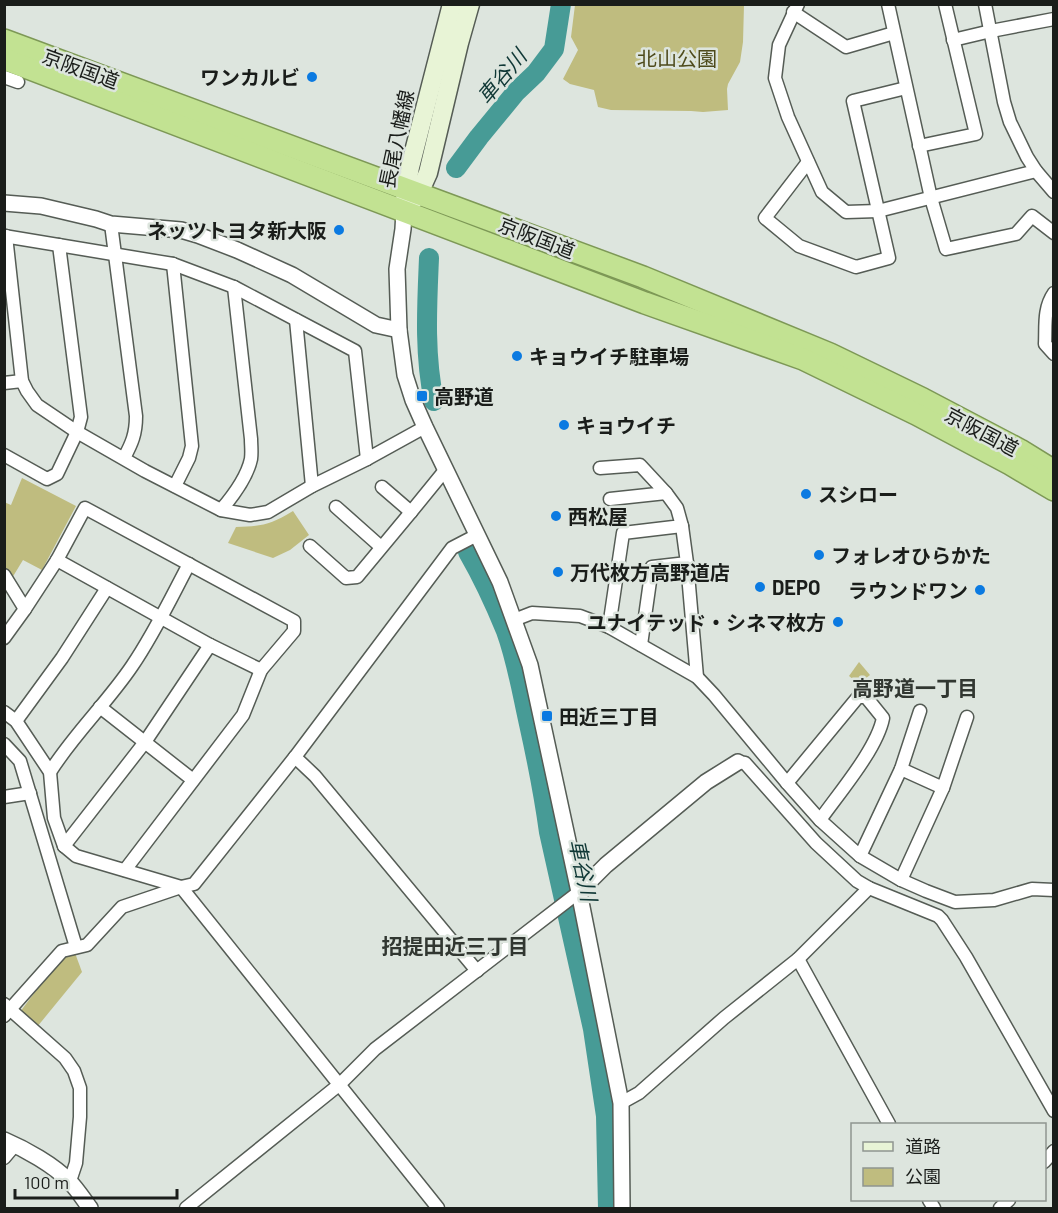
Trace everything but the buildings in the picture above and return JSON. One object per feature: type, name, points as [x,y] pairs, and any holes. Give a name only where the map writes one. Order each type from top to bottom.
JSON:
[{"type":"highway","name":"京阪国道","points":[[4,40],[643,277],[830,354],[924,399],[1020,450],[1053,471]]},
{"type":"highway","name":"京阪国道","points":[[4,59],[645,303],[803,359],[916,414],[1010,464],[1053,490]]},
{"type":"main road","name":"長尾八幡線","points":[[404,211],[412,191],[427,98],[452,4]]},
{"type":"main road","name":"長尾八幡線","points":[[412,191],[428,173],[470,4]]},
{"type":"street","points":[[888,4],[931,198],[946,249],[1016,234],[1032,216],[1053,233]]},
{"type":"street","points":[[919,146],[975,134],[945,4]]},
{"type":"street","points":[[986,4],[1004,102],[1010,122],[1036,171],[1053,192]]},
{"type":"street","points":[[894,33],[846,46],[796,8],[778,45],[775,78],[788,117],[822,192],[846,212],[878,211],[1036,171]]},
{"type":"street","points":[[954,40],[1053,19]]},
{"type":"street","points":[[4,77],[18,82]]},
{"type":"street","points":[[808,162],[765,218],[799,246],[856,267],[889,258],[853,101],[906,88]]},
{"type":"street","points":[[4,203],[52,208],[111,224],[180,230],[198,235],[237,249],[292,275],[376,325],[399,330]]},
{"type":"street","points":[[404,211],[397,269],[399,330],[405,375],[425,427],[500,582],[530,665],[574,896],[621,1103],[622,1209]]},
{"type":"street","points":[[111,224],[136,416],[133,442],[124,458]]},
{"type":"street","points":[[367,459],[355,351],[234,287],[173,264],[5,236],[22,381],[37,405],[77,432],[221,510],[250,515],[268,512],[312,486],[367,459],[425,427]]},
{"type":"street","points":[[4,455],[47,479],[57,474],[77,432],[81,417],[60,245]]},
{"type":"street","points":[[173,264],[192,446],[189,458],[175,486]]},
{"type":"street","points":[[221,510],[234,495],[250,460],[251,439],[234,287]]},
{"type":"street","points":[[1053,293],[1046,312],[1045,344],[1053,354]]},
{"type":"street","points":[[296,321],[312,486]]},
{"type":"street","points":[[4,383],[22,381]]},
{"type":"street","points":[[600,468],[640,465],[677,508],[687,563],[697,677]]},
{"type":"street","points":[[310,546],[346,578],[357,577],[446,469]]},
{"type":"street","points":[[382,487],[411,512]]},
{"type":"street","points":[[610,500],[666,493]]},
{"type":"street","points":[[336,507],[381,547]]},
{"type":"street","points":[[4,638],[57,560],[85,508],[294,621],[294,632],[261,670],[243,715],[125,870]]},
{"type":"street","points":[[609,627],[623,533],[682,526]]},
{"type":"street","points":[[70,1181],[76,1163],[80,1117],[80,1088],[74,1071],[65,1058],[7,1010],[62,951],[87,945],[122,907],[194,884],[295,758],[452,548],[477,535]]},
{"type":"street","points":[[57,560],[210,645],[261,670]]},
{"type":"street","points":[[641,645],[652,567],[687,563]]},
{"type":"street","points":[[50,772],[64,750],[132,666],[189,564]]},
{"type":"street","points":[[4,575],[25,609]]},
{"type":"street","points":[[16,720],[62,657],[107,588]]},
{"type":"street","points":[[514,620],[532,613],[580,616],[609,627],[697,677],[820,820],[860,856],[901,880],[955,902],[994,900],[1032,889],[1053,890]]},
{"type":"street","points":[[64,846],[145,742],[210,645]]},
{"type":"street","points":[[787,783],[858,697],[866,697],[883,718],[880,729],[865,757],[820,820]]},
{"type":"street","points":[[100,707],[193,780]]},
{"type":"street","points":[[860,856],[901,769],[920,711]]},
{"type":"street","points":[[4,712],[16,720],[50,772],[54,818],[64,846],[76,856],[181,887],[438,1209]]},
{"type":"street","points":[[901,880],[943,788],[968,717]]},
{"type":"street","points":[[4,744],[20,761],[76,947]]},
{"type":"street","points":[[295,758],[315,776],[477,971]]},
{"type":"street","points":[[186,1209],[340,1084],[375,1049],[574,896],[606,865],[706,782],[738,762],[745,763],[816,843],[857,881],[938,916],[942,920],[966,957],[1053,1111]]},
{"type":"street","points":[[901,769],[943,788]]},
{"type":"street","points":[[4,797],[30,793]]},
{"type":"street","points":[[621,1103],[639,1093],[724,1018],[798,959],[869,888]]},
{"type":"street","points":[[798,959],[888,1123]]},
{"type":"street","points":[[4,1158],[10,1142],[70,1181],[90,1209]]},
{"type":"green space","name":"北山公園","points":[[575,5],[744,5],[740,62],[728,84],[728,110],[703,112],[611,110],[598,107],[594,90],[570,84],[563,79],[578,50],[571,37]]},
{"type":"green space","points":[[22,478],[76,506],[42,570],[23,560],[12,578],[5,566],[4,502],[11,505]]},
{"type":"green space","points":[[293,511],[309,535],[290,550],[273,558],[228,543],[236,527],[266,524]]},
{"type":"green space","points":[[859,662],[870,675],[859,684],[849,676]]},
{"type":"green space","points":[[75,953],[82,972],[37,1027],[20,1012],[62,956]]},
{"type":"waterway","name":"車谷川","points":[[456,168],[516,92],[536,73],[554,49],[561,4]]},
{"type":"waterway","name":"車谷川","points":[[429,258],[427,347],[434,401]]},
{"type":"waterway","name":"車谷川","points":[[468,552],[510,642],[532,738],[549,832],[593,1029],[606,1116],[608,1208]]},
{"type":"place","name":"ワンカルビ","points":[[312,77]]},
{"type":"place","name":"ネッツトヨタ新大阪","points":[[339,230]]},
{"type":"place","name":"キョウイチ駐車場","points":[[517,356]]},
{"type":"place","name":"高野道","points":[[422,396]]},
{"type":"place","name":"キョウイチ","points":[[564,425]]},
{"type":"place","name":"スシロー","points":[[806,494]]},
{"type":"place","name":"西松屋","points":[[556,516]]},
{"type":"place","name":"フォレオひらかた","points":[[819,555]]},
{"type":"place","name":"万代枚方高野道店","points":[[558,572]]},
{"type":"place","name":"DEPO","points":[[760,587]]},
{"type":"place","name":"ラウンドワン","points":[[980,590]]},
{"type":"place","name":"ユナイテッド・シネマ枚方","points":[[838,622]]},
{"type":"place","name":"田近三丁目","points":[[547,716]]},
{"type":"district","name":"高野道一丁目","points":[[915,687]]},
{"type":"district","name":"招提田近三丁目","points":[[455,945]]}]
